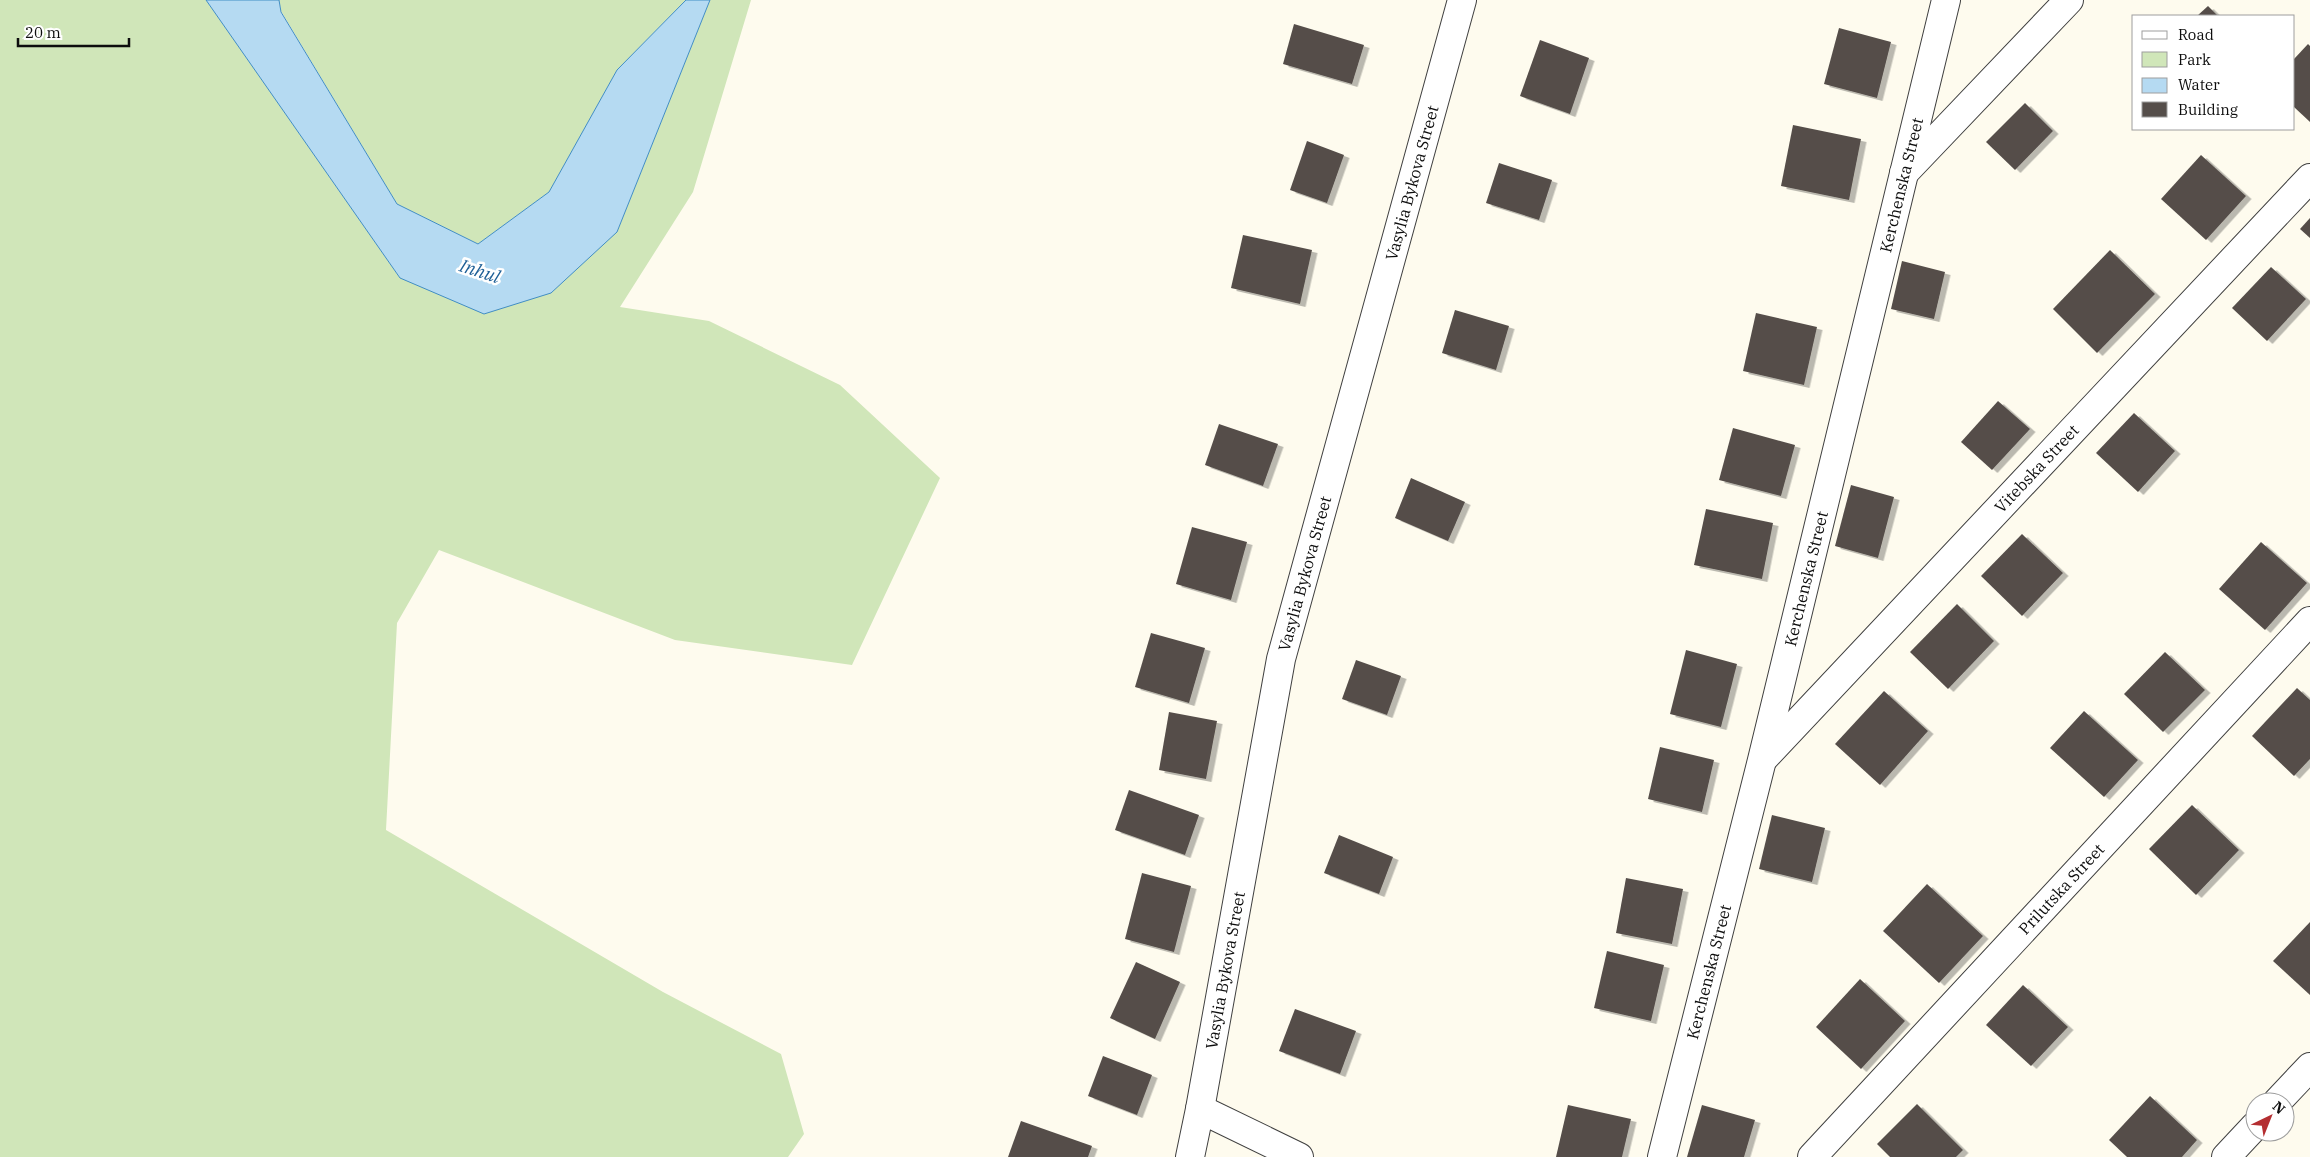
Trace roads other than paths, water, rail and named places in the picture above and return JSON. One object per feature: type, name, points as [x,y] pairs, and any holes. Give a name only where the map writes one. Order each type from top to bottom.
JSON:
[{"type":"street","name":"Vasylia Bykova Street","points":[[1190,1157],[1281,659],[1462,0]]},
{"type":"street","name":"Kerchenska Street","points":[[1662,1157],[1762,760],[1946,0]]},
{"type":"street","points":[[1904,174],[2069,0]]},
{"type":"street","name":"Vitebska Street","points":[[1762,760],[2310,178]]},
{"type":"street","name":"Prilutska Street","points":[[1812,1157],[2310,621]]},
{"type":"street","points":[[2286,1092],[2310,1067]]},
{"type":"street","points":[[1200,1109],[1299,1157]]},
{"type":"street","points":[[2226,1157],[2245,1137]]},
{"type":"water","name":"Inhul","points":[[206,0],[279,0],[281,12],[397,204],[478,244],[549,192],[617,70],[686,0],[710,0],[617,232],[551,293],[484,314],[400,278]]}]
